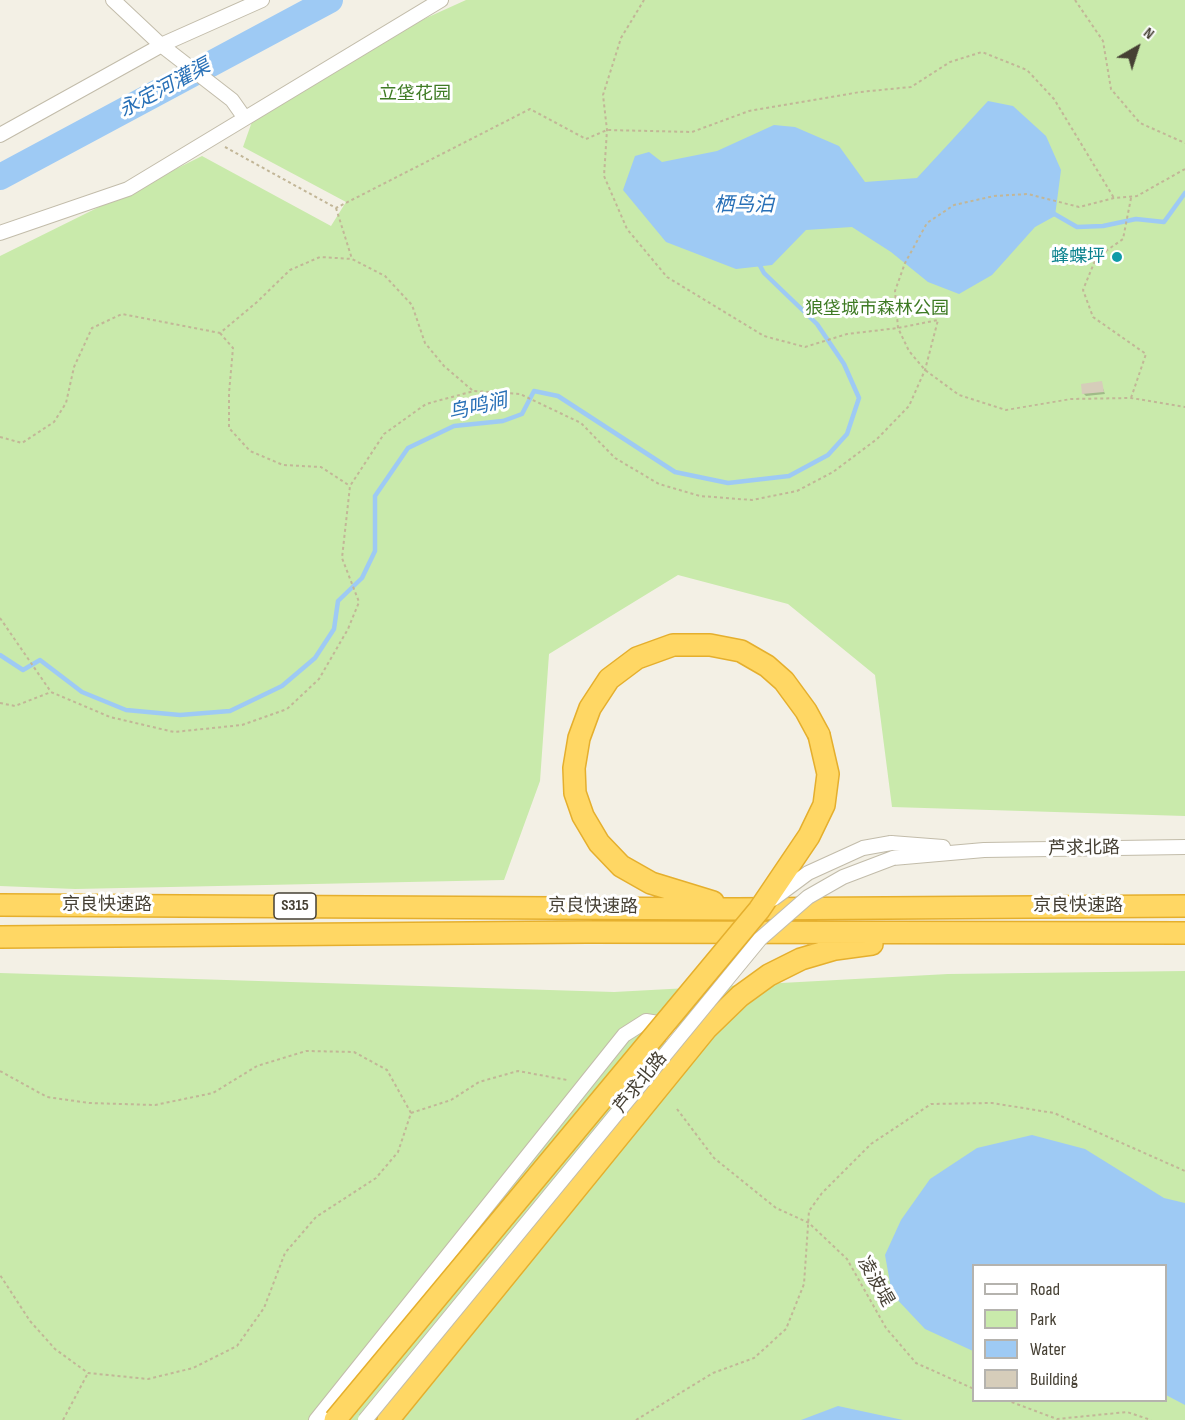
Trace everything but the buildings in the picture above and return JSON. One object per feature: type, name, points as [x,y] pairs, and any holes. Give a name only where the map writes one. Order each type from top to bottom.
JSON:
[{"type":"highway","points":[[335,1420],[759,910],[809,836],[824,806],[828,774],[819,735],[806,711],[784,681],[766,666],[741,651],[710,645],[673,645],[637,658],[609,679],[590,708],[579,738],[574,768],[575,793],[583,816],[599,843],[621,866],[651,883],[737,909]]},
{"type":"highway","name":"京良快速路","points":[[0,905],[590,906],[737,909],[1185,906]]},
{"type":"highway","name":"京良快速路","points":[[0,937],[586,932],[1185,933]]},
{"type":"highway","points":[[388,1420],[706,1029],[740,996],[801,958],[835,949],[937,933]]},
{"type":"street","points":[[113,0],[161,45],[232,100],[244,117]]},
{"type":"street","points":[[0,135],[161,45],[262,0]]},
{"type":"street","points":[[0,233],[128,189],[441,0]]},
{"type":"street","name":"芦求北路","points":[[759,910],[808,873],[863,848],[891,843],[984,850]]},
{"type":"street","name":"芦求北路","points":[[365,1420],[760,939],[808,897],[843,877],[893,858],[984,850],[1185,847]]},
{"type":"street","points":[[316,1420],[624,1035],[636,1025],[646,1021],[658,1023],[670,1033],[676,1046],[674,1061],[666,1078]]},
{"type":"path","points":[[0,618],[51,692],[110,717],[174,732],[242,725],[287,709],[319,679],[348,629],[359,602],[342,558],[350,486],[384,434],[426,404],[474,391],[521,395],[581,423],[615,458],[659,484],[700,496],[752,500],[797,491],[842,466],[877,439],[909,406],[925,370],[938,320],[837,337],[805,347],[764,336],[667,277],[627,229],[604,176],[607,130],[603,95],[621,38],[644,0]]},
{"type":"path","points":[[1075,0],[1103,41],[1111,89],[1140,123],[1185,143]]},
{"type":"path","points":[[336,208],[530,109],[586,139],[607,130],[692,132],[749,111],[860,92],[911,87],[950,62],[982,52],[1028,70],[1054,99],[1114,198]]},
{"type":"path","points":[[209,139],[336,208],[352,260]]},
{"type":"path","points":[[1185,168],[1137,196],[1114,198],[1079,207],[1028,194],[994,196],[954,205],[927,223],[905,263],[895,291],[898,328],[909,351],[925,370],[959,395],[1006,410],[1071,399],[1131,398],[1185,407]]},
{"type":"path","points":[[1131,196],[1123,238],[1096,258],[1083,290],[1093,317],[1146,354],[1131,398]]},
{"type":"path","points":[[220,333],[290,270],[320,257],[352,260],[385,276],[412,305],[425,343],[444,366],[474,391]]},
{"type":"path","points":[[0,437],[22,443],[54,422],[66,403],[74,367],[92,328],[122,314],[220,333],[233,348],[229,428],[250,451],[283,465],[321,467],[350,486]]},
{"type":"path","points":[[0,703],[15,706],[51,692]]},
{"type":"path","points":[[0,1071],[47,1097],[89,1103],[155,1105],[213,1093],[257,1066],[306,1051],[354,1052],[387,1070],[411,1113],[399,1152],[376,1178],[316,1217],[285,1253],[264,1308],[237,1346],[194,1368],[148,1379],[88,1373],[49,1342],[30,1321],[0,1275]]},
{"type":"path","points":[[411,1113],[451,1100],[479,1082],[518,1071],[567,1080]]},
{"type":"path","points":[[636,1420],[713,1372],[754,1358],[786,1329],[804,1284],[809,1211],[822,1193],[871,1144],[931,1104],[992,1103],[1054,1113],[1185,1171]]},
{"type":"path","name":"凌波堤","points":[[677,1109],[714,1158],[776,1208],[809,1223],[847,1259],[886,1329],[916,1363],[972,1388]]},
{"type":"path","points":[[63,1420],[88,1373]]},
{"type":"path","points":[[1009,1402],[1057,1419],[1126,1412],[1151,1420]]},
{"type":"green space","name":"狼垡城市森林公园","points":[[466,0],[1185,0],[1185,816],[892,807],[875,675],[788,604],[678,575],[549,654],[540,781],[504,880],[75,889],[0,886],[0,256],[202,156],[331,226],[346,202],[243,147],[254,116],[424,19]]},
{"type":"green space","points":[[1185,971],[1185,1420],[0,1420],[0,973],[614,992],[948,974]]},
{"type":"water","name":"栖鸟泊","points":[[988,101],[1013,106],[1046,136],[1061,170],[1055,216],[1035,227],[992,275],[959,294],[928,282],[891,252],[852,227],[806,230],[772,265],[736,269],[666,242],[623,190],[635,156],[649,152],[662,162],[717,151],[774,125],[795,127],[839,146],[865,182],[917,178]]},
{"type":"water","points":[[1032,1135],[1085,1149],[1164,1198],[1185,1203],[1185,1405],[1167,1396],[1167,1264],[972,1264],[972,1351],[925,1329],[892,1294],[885,1255],[901,1220],[930,1179],[977,1148]]},
{"type":"water","points":[[838,1406],[903,1420],[801,1420]]},
{"type":"waterway","name":"永定河灌渠","points":[[0,177],[330,0]]},
{"type":"waterway","points":[[1051,212],[1077,227],[1103,226],[1136,219],[1164,222],[1185,193]]},
{"type":"waterway","name":"鸟鸣涧","points":[[0,655],[23,670],[40,660],[82,692],[126,710],[180,715],[230,711],[282,686],[315,658],[334,629],[338,601],[362,578],[375,551],[375,496],[408,448],[454,426],[503,421],[522,414],[534,391],[558,396],[675,472],[728,483],[789,476],[828,455],[847,434],[859,398],[844,364],[817,324],[764,273],[758,262]]},
{"type":"place","name":"蜂蝶坪","points":[[1117,257]]},
{"type":"park label","name":"立垡花园","points":[[415,94]]}]
